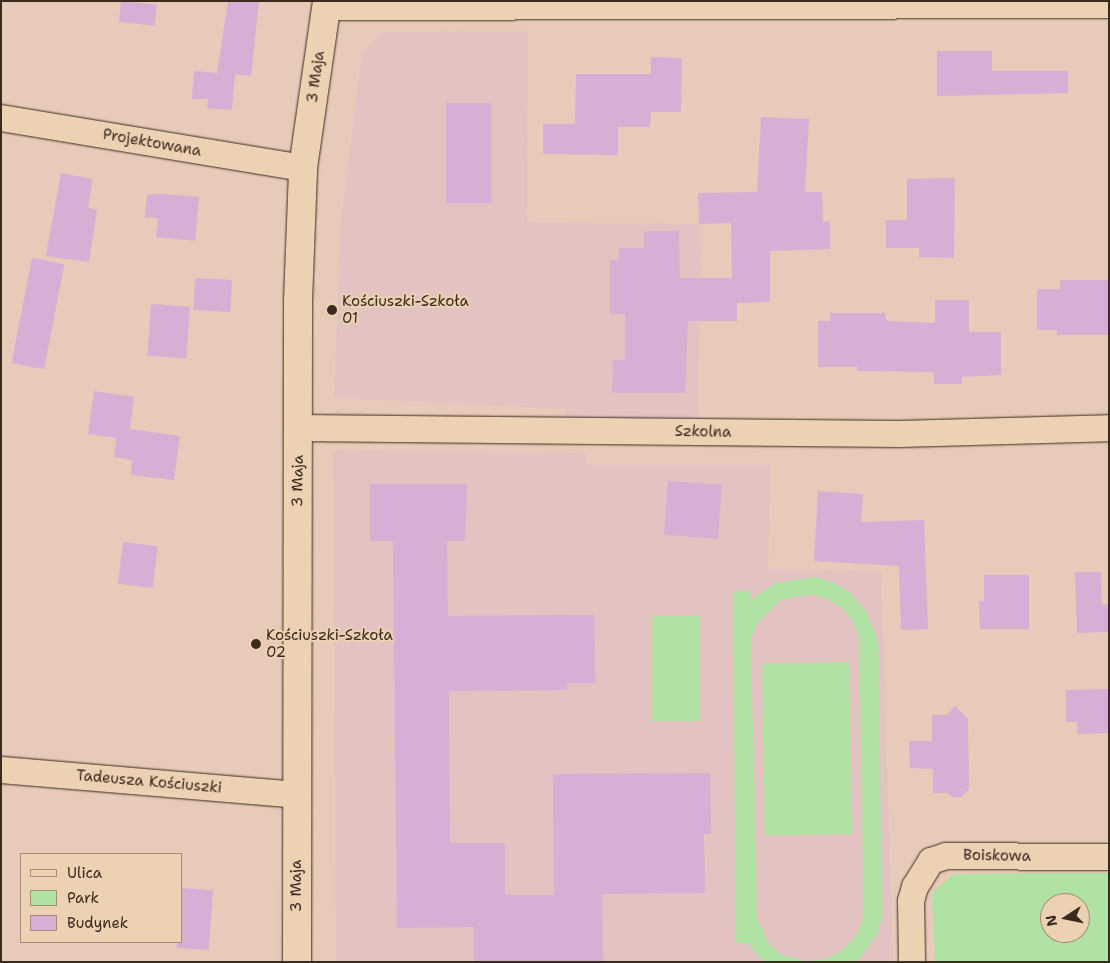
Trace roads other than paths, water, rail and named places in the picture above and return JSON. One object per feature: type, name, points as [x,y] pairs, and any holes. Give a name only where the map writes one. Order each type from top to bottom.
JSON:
[{"type":"street","points":[[327,4],[1109,5]]},
{"type":"street","name":"3 Maja","points":[[297,962],[298,428],[303,168],[327,4]]},
{"type":"street","name":"Projektowana","points":[[1,118],[303,168]]},
{"type":"street","name":"Szkolna","points":[[298,428],[899,434],[1109,428]]},
{"type":"street","name":"Tadeusza Kościuszki","points":[[1,770],[296,795]]},
{"type":"street","name":"Boiskowa","points":[[912,962],[911,901],[915,887],[930,860],[946,856],[1109,857]]},
{"type":"place","name":"Kościuszki-Szkoła 01","points":[[332,310]]},
{"type":"place","name":"Kościuszki-Szkoła 02","points":[[256,644]]}]
